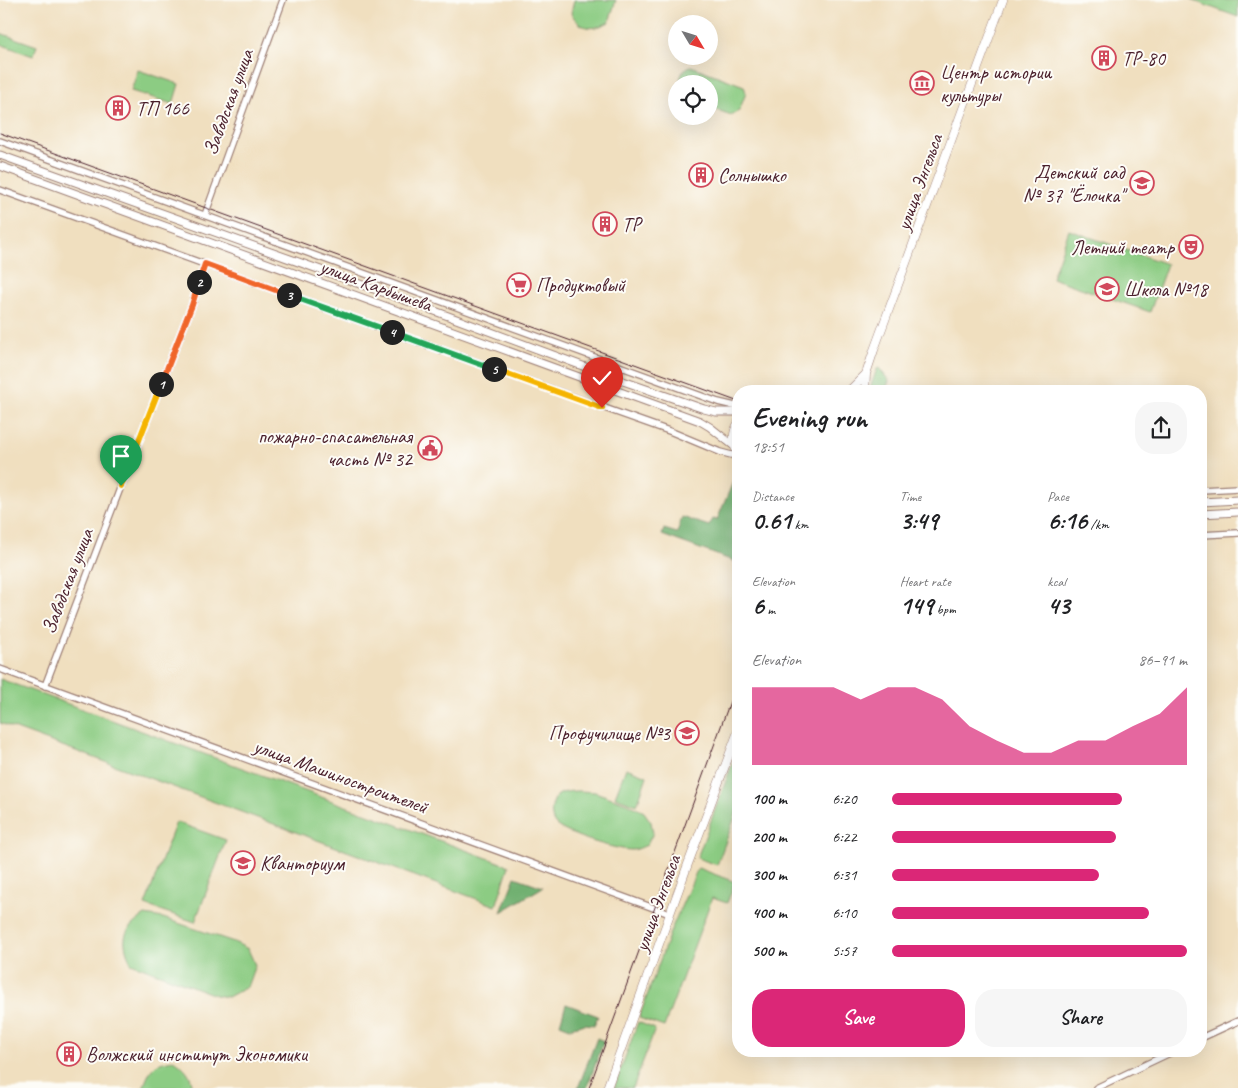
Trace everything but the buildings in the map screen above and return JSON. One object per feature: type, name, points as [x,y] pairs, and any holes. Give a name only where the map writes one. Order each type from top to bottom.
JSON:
[{"type":"main road","name":"улица Энгельса","points":[[865,385],[866,374],[1003,0]]},
{"type":"main road","name":"улица Энгельса","points":[[856,385],[866,374]]},
{"type":"main road","name":"улица Энгельса","points":[[608,1088],[732,748]]},
{"type":"street","name":"Заводская улица","points":[[204,214],[283,0]]},
{"type":"street","name":"улица Карбышева","points":[[0,141],[718,402],[732,405]]},
{"type":"street","name":"улица Карбышева","points":[[0,155],[424,307],[632,384],[704,409],[716,412],[732,412]]},
{"type":"street","name":"улица Карбышева","points":[[0,166],[700,421],[710,426],[732,444]]},
{"type":"street","name":"улица Карбышева","points":[[0,190],[732,455]]},
{"type":"street","name":"Заводская улица","points":[[45,686],[192,305],[205,264]]},
{"type":"street","points":[[1207,490],[1238,488]]},
{"type":"street","points":[[1207,502],[1238,500]]},
{"type":"street","points":[[1207,514],[1238,512]]},
{"type":"street","points":[[1207,535],[1238,533]]},
{"type":"street","name":"улица Машиностроителей","points":[[0,669],[670,914]]},
{"type":"street","points":[[1207,1035],[1238,1021]]},
{"type":"street","points":[[1096,1088],[1161,1057]]},
{"type":"green space","points":[[574,0],[616,0],[609,22],[592,28],[583,26],[571,13]]},
{"type":"green space","points":[[1191,0],[1238,0],[1238,17]]},
{"type":"green space","points":[[0,33],[37,46],[33,56],[0,44]]},
{"type":"green space","points":[[691,66],[715,75],[682,75]]},
{"type":"green space","points":[[138,70],[179,84],[173,104],[131,91]]},
{"type":"green space","points":[[718,76],[744,86],[746,93],[739,111],[731,115],[718,110]]},
{"type":"green space","points":[[1069,230],[1167,264],[1150,312],[1052,278]]},
{"type":"green space","points":[[879,368],[889,381],[887,385],[871,385]]},
{"type":"green space","points":[[732,485],[732,560],[662,535],[664,529],[677,533],[682,517],[709,526],[713,519],[717,520]]},
{"type":"green space","points":[[0,679],[509,866],[496,906],[0,723]]},
{"type":"green space","points":[[732,765],[732,825],[717,865],[697,858]]},
{"type":"green space","points":[[626,768],[647,776],[637,805],[615,797]]},
{"type":"green space","points":[[595,792],[629,804],[644,812],[651,822],[653,833],[647,845],[634,850],[615,848],[570,833],[556,825],[552,819],[552,806],[557,796],[562,793]]},
{"type":"green space","points":[[176,822],[226,840],[195,922],[145,905]]},
{"type":"green space","points":[[698,868],[732,881],[732,890],[727,903],[712,898],[664,1027],[639,1018],[671,930]]},
{"type":"green space","points":[[515,877],[543,887],[501,912]]},
{"type":"green space","points":[[145,915],[163,918],[234,942],[248,949],[255,965],[247,987],[228,997],[215,995],[131,963],[125,947],[126,935],[132,925]]},
{"type":"green space","points":[[566,1004],[598,1016],[594,1025],[585,1024],[570,1028],[560,1024]]},
{"type":"green space","points":[[638,1022],[655,1029],[633,1088],[614,1088]]},
{"type":"green space","points":[[597,1038],[604,1041],[587,1088],[578,1088]]},
{"type":"green space","points":[[174,1060],[187,1072],[191,1079],[192,1088],[143,1088],[153,1068],[161,1063]]},
{"type":"tram line","points":[[0,133],[732,399]]},
{"type":"tram line","points":[[589,1088],[732,696]]},
{"type":"place","name":"ТР-80","points":[[1104,58]]},
{"type":"place","name":"Центр истории культуры","points":[[922,83]]},
{"type":"place","name":"ТП 166","points":[[118,108]]},
{"type":"place","name":"Солнышко","points":[[701,175]]},
{"type":"place","name":"Детский сад № 37 \"Ёлочка\"","points":[[1142,183]]},
{"type":"place","name":"ТР","points":[[605,224]]},
{"type":"place","name":"Летний театр","points":[[1191,247]]},
{"type":"place","name":"Продуктовый","points":[[519,285]]},
{"type":"place","name":"Школа №18","points":[[1107,289]]},
{"type":"place","name":"пожарно-спасательная часть № 32","points":[[430,448]]},
{"type":"place","name":"Профучилище №3","points":[[687,733]]},
{"type":"place","name":"Кванториум","points":[[243,863]]},
{"type":"place","name":"Волжский институт Экономики","points":[[69,1054]]},
{"type":"route","points":[[121,486],[192,305],[205,264],[602,408]]}]
